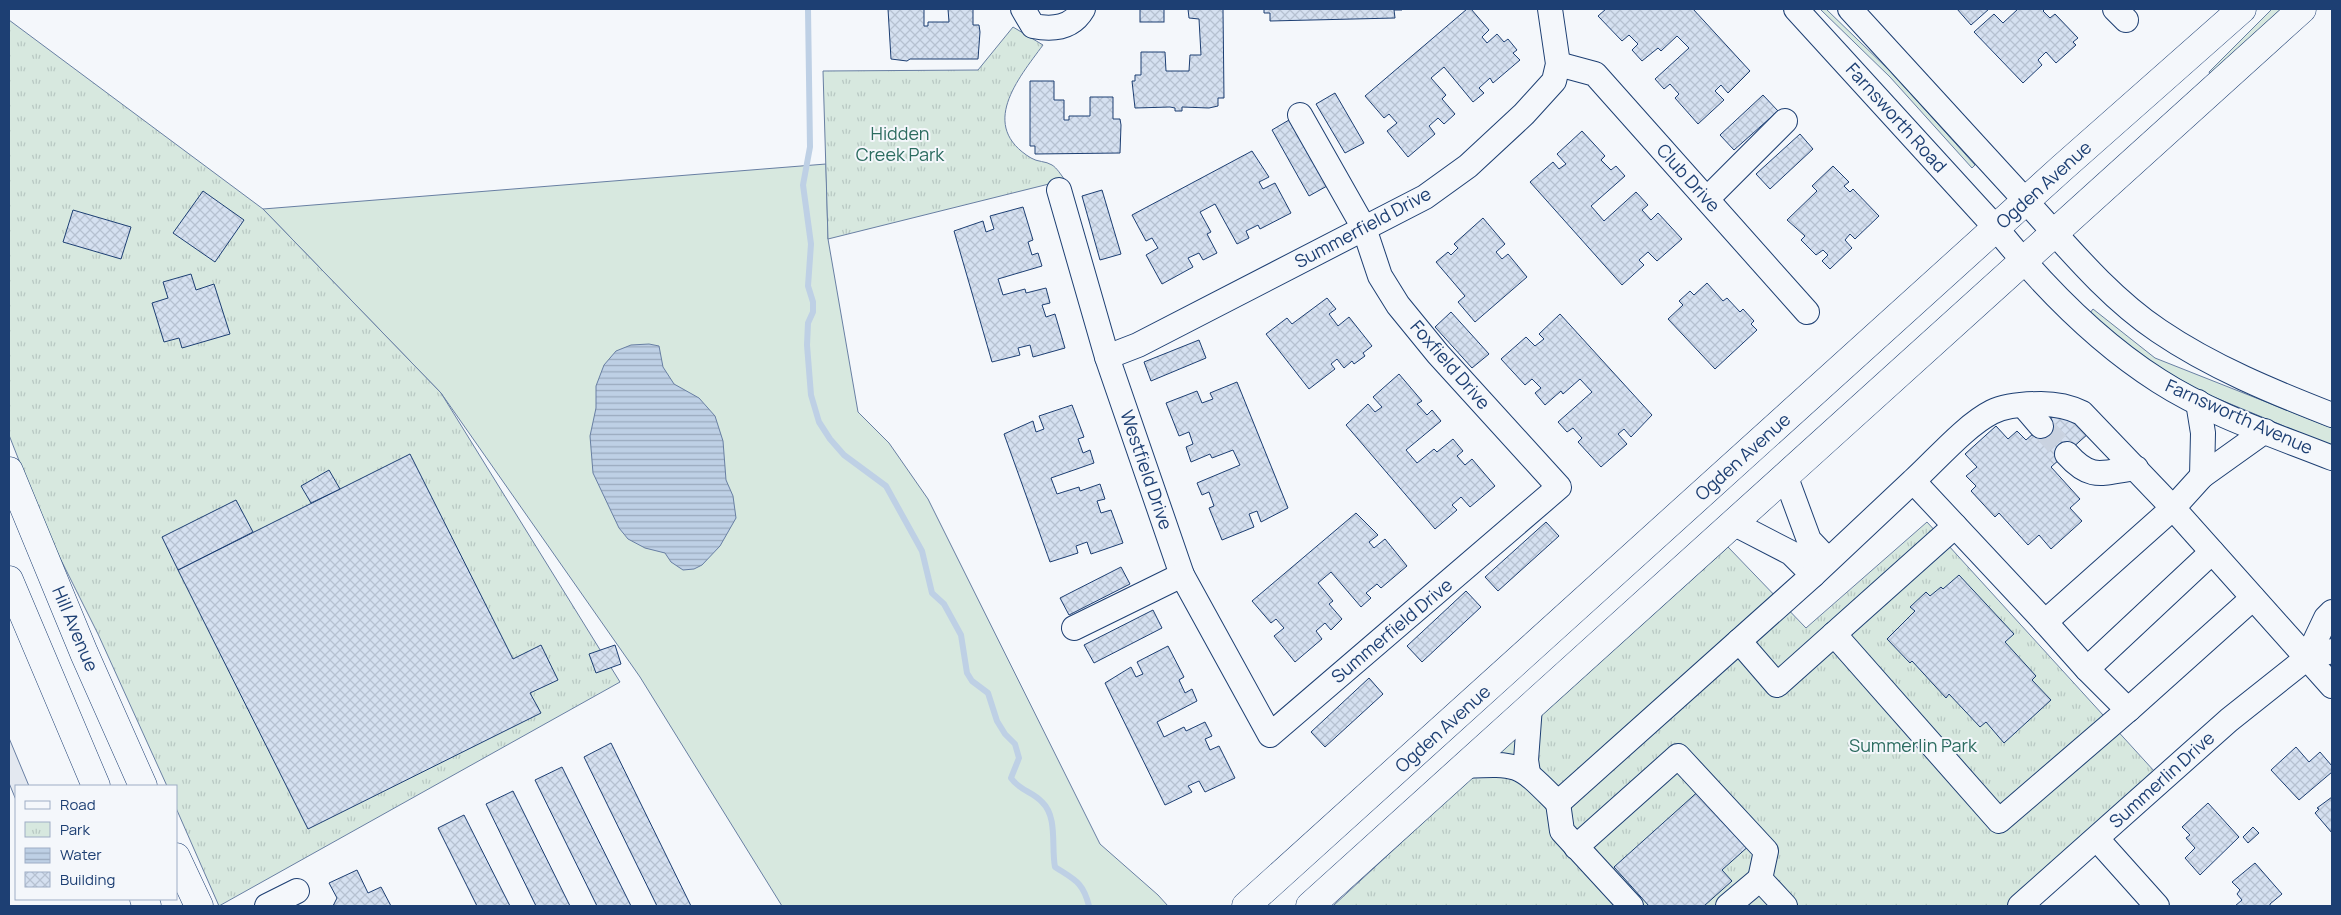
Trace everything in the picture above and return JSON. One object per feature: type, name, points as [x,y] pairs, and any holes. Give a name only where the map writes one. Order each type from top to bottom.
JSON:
[{"type":"main road","name":"Ogden Avenue","points":[[1246,906],[1996,228],[2242,9]]},
{"type":"main road","points":[[1310,906],[2302,9]]},
{"type":"main road","name":"Hill Avenue","points":[[10,477],[84,654],[143,785]]},
{"type":"main road","points":[[9,580],[96,785]]},
{"type":"main road","points":[[178,861],[200,906]]},
{"type":"street","points":[[1023,9],[1033,26],[1047,29],[1065,26],[1077,18],[1083,9]]},
{"type":"street","points":[[1550,9],[1558,64]]},
{"type":"street","name":"Farnsworth Road","points":[[1796,9],[1996,228]]},
{"type":"street","points":[[1850,9],[2026,201]]},
{"type":"street","name":"Club Drive","points":[[1558,64],[1595,74],[1807,312]]},
{"type":"street","name":"Summerfield Drive","points":[[1107,357],[1138,345],[1425,197],[1468,166],[1524,114],[1554,81],[1558,64]]},
{"type":"street","name":"Foxfield Drive","points":[[1300,115],[1364,228],[1380,276],[1398,305],[1438,354],[1560,488]]},
{"type":"street","points":[[1707,199],[1785,121]]},
{"type":"street","name":"Westfield Drive","points":[[1059,190],[1107,357],[1182,574],[1270,735]]},
{"type":"street","name":"Farnsworth Avenue","points":[[2026,201],[2054,234],[2125,306],[2158,331],[2187,349],[2267,389],[2332,415]]},
{"type":"street","name":"Farnsworth Avenue","points":[[1996,228],[2023,262],[2088,327],[2159,381],[2198,402],[2332,458]]},
{"type":"street","points":[[2198,402],[2203,433],[2202,476]]},
{"type":"street","points":[[1558,803],[1740,641],[1973,425],[1991,412],[2009,406],[2056,404],[2076,410],[2099,430],[2136,468],[2332,686]]},
{"type":"street","points":[[2023,405],[2041,426]]},
{"type":"street","points":[[2045,622],[2173,508],[2202,476],[2265,431]]},
{"type":"street","points":[[2067,454],[2078,466],[2091,473],[2136,468]]},
{"type":"street","points":[[1785,475],[1821,567]]},
{"type":"street","points":[[1913,482],[2087,669],[2128,710]]},
{"type":"street","name":"Summerfield Drive","points":[[1270,735],[1560,488]]},
{"type":"street","points":[[1732,523],[1821,567]]},
{"type":"street","points":[[1740,641],[1777,685],[1955,526]]},
{"type":"street","points":[[2087,669],[2212,552]]},
{"type":"street","points":[[1074,628],[1182,574]]},
{"type":"street","points":[[1834,634],[1999,821],[2128,710],[2253,598]]},
{"type":"street","name":"Summerlin Drive","points":[[2307,658],[2326,618],[2332,612]]},
{"type":"street","name":"Summerlin Drive","points":[[2020,906],[2229,720],[2307,658],[2332,651]]},
{"type":"street","points":[[1528,773],[1526,760],[1530,706]]},
{"type":"street","points":[[1576,847],[1678,756],[1766,851],[1760,879],[1728,906]]},
{"type":"street","points":[[1465,766],[1501,764],[1515,766],[1528,773],[1558,803],[1562,831],[1631,906]]},
{"type":"street","points":[[2097,839],[2157,906]]},
{"type":"street","points":[[1760,879],[1785,906]]},
{"type":"street","points":[[267,906],[297,891]]},
{"type":"green space","points":[[1820,9],[1826,9],[1891,72],[1975,165],[1972,168],[1890,77]]},
{"type":"green space","points":[[2272,9],[2283,9],[2210,74],[2209,72]]},
{"type":"green space","points":[[9,20],[263,209],[441,393],[620,682],[219,906],[178,813],[178,785],[167,785],[98,634],[47,532],[9,435]]},
{"type":"green space","name":"Hidden Creek Park","points":[[1013,27],[1043,45],[1014,87],[1005,117],[1007,132],[1015,145],[1031,158],[1052,165],[1065,180],[828,239],[823,71],[978,70]]},
{"type":"green space","points":[[826,164],[828,239],[858,412],[889,443],[928,499],[1100,844],[1168,906],[782,906],[640,677],[441,393],[263,209]]},
{"type":"green space","points":[[2093,309],[2155,358],[2332,428],[2332,446],[2204,393],[2146,360],[2090,313]]},
{"type":"green space","name":"Summerlin Park","points":[[1927,522],[2155,772],[2008,906],[1333,906],[1472,777],[1728,547],[1806,628]]},
{"type":"shaded area","points":[[9,738],[29,785],[15,785],[15,798],[9,783]]},
{"type":"water","points":[[649,344],[659,346],[663,367],[674,384],[699,398],[715,416],[723,441],[726,480],[733,496],[736,518],[720,546],[702,565],[694,569],[683,570],[671,562],[665,553],[645,548],[628,539],[619,528],[593,473],[590,436],[596,408],[596,386],[604,365],[616,351],[631,345]]},
{"type":"building","points":[[888,9],[924,9],[924,26],[928,26],[928,22],[949,22],[948,9],[973,9],[973,25],[979,25],[980,32],[978,59],[910,59],[907,61],[891,59]]},
{"type":"building","points":[[1140,9],[1164,9],[1164,22],[1140,22]]},
{"type":"building","points":[[1188,9],[1223,9],[1224,98],[1218,98],[1218,106],[1209,108],[1182,107],[1182,111],[1175,111],[1175,108],[1170,107],[1135,108],[1132,81],[1135,81],[1135,75],[1141,75],[1141,52],[1165,52],[1166,71],[1189,71],[1190,55],[1201,55],[1199,19],[1189,18]]},
{"type":"building","points":[[1264,9],[1402,10],[1394,10],[1395,18],[1270,21],[1270,13],[1264,13]]},
{"type":"building","points":[[1467,9],[1471,9],[1489,30],[1482,37],[1487,43],[1497,34],[1504,42],[1508,39],[1517,50],[1513,53],[1520,60],[1493,83],[1490,78],[1479,88],[1484,93],[1473,102],[1444,67],[1431,78],[1446,95],[1442,99],[1455,114],[1444,124],[1438,118],[1429,126],[1435,134],[1408,157],[1387,131],[1397,123],[1389,114],[1384,118],[1365,96]]},
{"type":"building","points":[[1606,9],[1693,9],[1750,71],[1728,93],[1721,85],[1715,91],[1724,100],[1698,124],[1675,98],[1679,94],[1670,84],[1664,89],[1655,79],[1689,48],[1677,36],[1661,51],[1658,48],[1642,61],[1632,50],[1638,44],[1629,35],[1622,41],[1598,16]]},
{"type":"building","points":[[1957,9],[1989,9],[1971,25]]},
{"type":"building","points":[[2018,9],[2045,9],[2043,11],[2050,18],[2055,14],[2078,38],[2073,42],[2076,45],[2056,63],[2046,52],[2038,60],[2042,65],[2023,83],[1974,32],[1994,14],[2003,23]]},
{"type":"building","points":[[1030,81],[1054,81],[1054,100],[1064,100],[1064,120],[1069,120],[1069,116],[1090,116],[1090,97],[1113,97],[1113,119],[1120,119],[1121,125],[1120,153],[1035,154],[1035,146],[1030,146]]},
{"type":"building","points":[[1335,93],[1364,143],[1345,153],[1316,104]]},
{"type":"building","points":[[1763,95],[1778,111],[1734,150],[1720,135]]},
{"type":"building","points":[[1289,120],[1327,186],[1309,196],[1272,130]]},
{"type":"building","points":[[1582,131],[1605,156],[1601,160],[1611,170],[1616,166],[1625,176],[1591,206],[1604,221],[1636,192],[1648,205],[1642,210],[1651,220],[1658,213],[1682,239],[1657,261],[1648,252],[1639,260],[1644,265],[1622,285],[1530,182],[1553,162],[1559,169],[1566,164],[1557,154]]},
{"type":"building","points":[[1800,134],[1813,149],[1770,189],[1756,174]]},
{"type":"building","points":[[1252,151],[1269,177],[1259,182],[1263,189],[1275,183],[1291,213],[1260,229],[1258,225],[1246,231],[1249,238],[1237,244],[1215,204],[1200,212],[1211,232],[1207,234],[1217,253],[1203,260],[1199,253],[1188,258],[1193,267],[1162,284],[1146,255],[1158,248],[1152,238],[1146,241],[1132,215]]},
{"type":"building","points":[[1833,166],[1849,182],[1844,186],[1850,192],[1853,189],[1879,216],[1855,239],[1850,234],[1845,240],[1852,248],[1830,269],[1822,261],[1828,255],[1823,250],[1816,255],[1801,240],[1805,236],[1787,220],[1817,191],[1812,186]]},
{"type":"building","points":[[1102,190],[1121,254],[1100,260],[1082,196]]},
{"type":"building","points":[[203,191],[244,220],[215,262],[173,233]]},
{"type":"building","points":[[1023,207],[1033,240],[1028,242],[1032,255],[1038,253],[1042,266],[998,279],[1003,295],[1025,289],[1026,293],[1046,288],[1050,303],[1042,305],[1046,317],[1055,314],[1065,348],[1033,357],[1030,345],[1018,348],[1020,355],[992,362],[954,231],[983,221],[986,232],[994,229],[990,216]]},
{"type":"building","points":[[73,210],[131,227],[121,259],[63,242]]},
{"type":"building","points":[[1483,218],[1505,244],[1496,252],[1502,259],[1508,254],[1527,277],[1475,322],[1458,302],[1465,296],[1436,262],[1448,252],[1451,255],[1458,248],[1454,244]]},
{"type":"building","points":[[191,274],[196,290],[214,284],[230,334],[182,348],[179,338],[164,342],[152,303],[168,298],[163,282]]},
{"type":"building","points":[[1707,283],[1723,301],[1727,298],[1740,312],[1743,309],[1754,321],[1751,324],[1757,330],[1715,369],[1668,319],[1683,305],[1679,301],[1690,291],[1694,295]]},
{"type":"building","points":[[1327,298],[1336,309],[1329,314],[1338,326],[1349,317],[1372,346],[1363,353],[1365,356],[1354,364],[1352,361],[1344,368],[1337,359],[1331,364],[1335,369],[1309,389],[1266,334],[1287,318],[1292,324]]},
{"type":"building","points":[[1451,312],[1489,354],[1472,368],[1435,327]]},
{"type":"building","points":[[1560,314],[1652,415],[1631,437],[1624,429],[1618,434],[1627,444],[1601,467],[1578,442],[1582,438],[1573,428],[1567,432],[1558,422],[1592,392],[1580,379],[1563,394],[1561,391],[1545,405],[1535,393],[1541,388],[1532,379],[1525,385],[1501,359],[1526,337],[1535,346],[1544,339],[1539,334]]},
{"type":"building","points":[[1199,340],[1206,358],[1151,381],[1144,362]]},
{"type":"building","points":[[1399,374],[1422,401],[1417,404],[1427,415],[1432,410],[1441,421],[1406,450],[1417,463],[1434,449],[1437,452],[1453,439],[1463,451],[1457,456],[1465,465],[1472,459],[1495,486],[1470,507],[1461,497],[1452,505],[1457,510],[1435,529],[1346,425],[1368,404],[1375,412],[1382,407],[1373,397]]},
{"type":"building","points":[[1237,382],[1288,508],[1261,522],[1257,511],[1249,514],[1254,527],[1222,540],[1209,508],[1214,506],[1209,492],[1202,495],[1197,483],[1240,465],[1233,450],[1212,458],[1210,454],[1191,462],[1186,447],[1193,444],[1189,432],[1179,436],[1166,403],[1197,391],[1202,403],[1213,399],[1210,393]]},
{"type":"building","points":[[1072,405],[1084,437],[1078,439],[1083,453],[1090,450],[1094,463],[1051,478],[1057,494],[1079,487],[1080,491],[1100,484],[1105,499],[1097,501],[1101,513],[1111,510],[1123,543],[1091,554],[1087,542],[1076,546],[1078,553],[1050,562],[1004,434],[1033,421],[1036,432],[1044,429],[1039,416]]},
{"type":"building","points":[[2065,406],[2089,433],[2051,467],[2080,499],[2070,508],[2082,521],[2051,549],[2039,535],[2028,545],[1999,513],[1995,517],[1971,491],[1976,486],[1966,476],[1977,467],[1965,454],[1996,426],[2008,439],[2017,431],[2026,440]]},
{"type":"building","points":[[410,454],[513,659],[541,645],[558,680],[530,693],[541,713],[308,829],[178,570]]},
{"type":"building","points":[[329,470],[340,489],[311,503],[301,486]]},
{"type":"building","points":[[236,500],[253,532],[178,570],[162,537]]},
{"type":"building","points":[[1356,513],[1378,535],[1369,542],[1374,548],[1385,539],[1407,566],[1381,588],[1377,584],[1366,593],[1371,598],[1361,607],[1331,572],[1318,583],[1333,601],[1329,604],[1342,619],[1331,630],[1325,623],[1316,631],[1322,639],[1295,662],[1274,636],[1284,628],[1276,619],[1271,623],[1252,601]]},
{"type":"building","points":[[1546,522],[1559,536],[1498,591],[1485,577]]},
{"type":"building","points":[[1121,567],[1130,584],[1069,615],[1060,598]]},
{"type":"building","points":[[1959,575],[2014,634],[2005,642],[2036,676],[2032,680],[2051,700],[2004,743],[1986,722],[1980,727],[1949,694],[1946,698],[1912,661],[1910,663],[1887,639],[1915,611],[1910,607],[1926,592],[1930,596],[1941,587],[1943,589]]},
{"type":"building","points":[[1466,591],[1481,607],[1422,662],[1407,646]]},
{"type":"building","points":[[1153,610],[1162,628],[1094,663],[1084,645]]},
{"type":"building","points":[[615,645],[621,664],[596,673],[589,654]]},
{"type":"building","points":[[1168,646],[1184,677],[1179,680],[1185,693],[1192,689],[1197,701],[1157,722],[1164,737],[1184,727],[1186,731],[1205,722],[1212,736],[1205,739],[1210,750],[1219,746],[1235,778],[1205,792],[1199,781],[1188,786],[1192,792],[1165,805],[1105,683],[1131,667],[1136,677],[1143,674],[1137,662]]},
{"type":"building","points":[[1369,678],[1383,694],[1325,747],[1311,732]]},
{"type":"building","points":[[611,743],[691,906],[657,906],[584,757]]},
{"type":"building","points":[[2296,747],[2309,762],[2320,752],[2332,766],[2332,772],[2299,800],[2271,770]]},
{"type":"building","points":[[562,767],[631,906],[597,906],[535,780]]},
{"type":"building","points":[[1702,788],[1751,844],[1722,870],[1732,881],[1704,906],[1649,906],[1614,867]]},
{"type":"building","points":[[513,791],[570,906],[536,906],[486,804]]},
{"type":"building","points":[[2332,797],[2332,833],[2315,813],[2319,809],[2317,808]]},
{"type":"building","points":[[2208,803],[2239,837],[2200,875],[2185,858],[2195,848],[2186,838],[2190,835],[2182,827]]},
{"type":"building","points":[[464,815],[510,906],[477,906],[438,828]]},
{"type":"building","points":[[2253,827],[2259,833],[2248,843],[2243,837]]},
{"type":"building","points":[[2255,863],[2282,894],[2270,906],[2235,906],[2242,900],[2237,894],[2240,890],[2232,882]]},
{"type":"building","points":[[357,870],[368,893],[381,887],[391,906],[333,906],[337,898],[329,883]]},
{"type":"waterway","points":[[808,9],[810,147],[803,185],[811,244],[808,286],[813,302],[813,312],[808,323],[807,345],[811,395],[819,422],[844,455],[886,486],[922,551],[932,593],[944,604],[961,635],[967,673],[972,681],[988,693],[997,721],[1005,734],[1015,744],[1019,758],[1011,778],[1018,786],[1038,798],[1047,808],[1052,824],[1055,867],[1077,882],[1084,892],[1089,906]]},
{"type":"tunnel","points":[[2041,426],[2067,454]]}]
